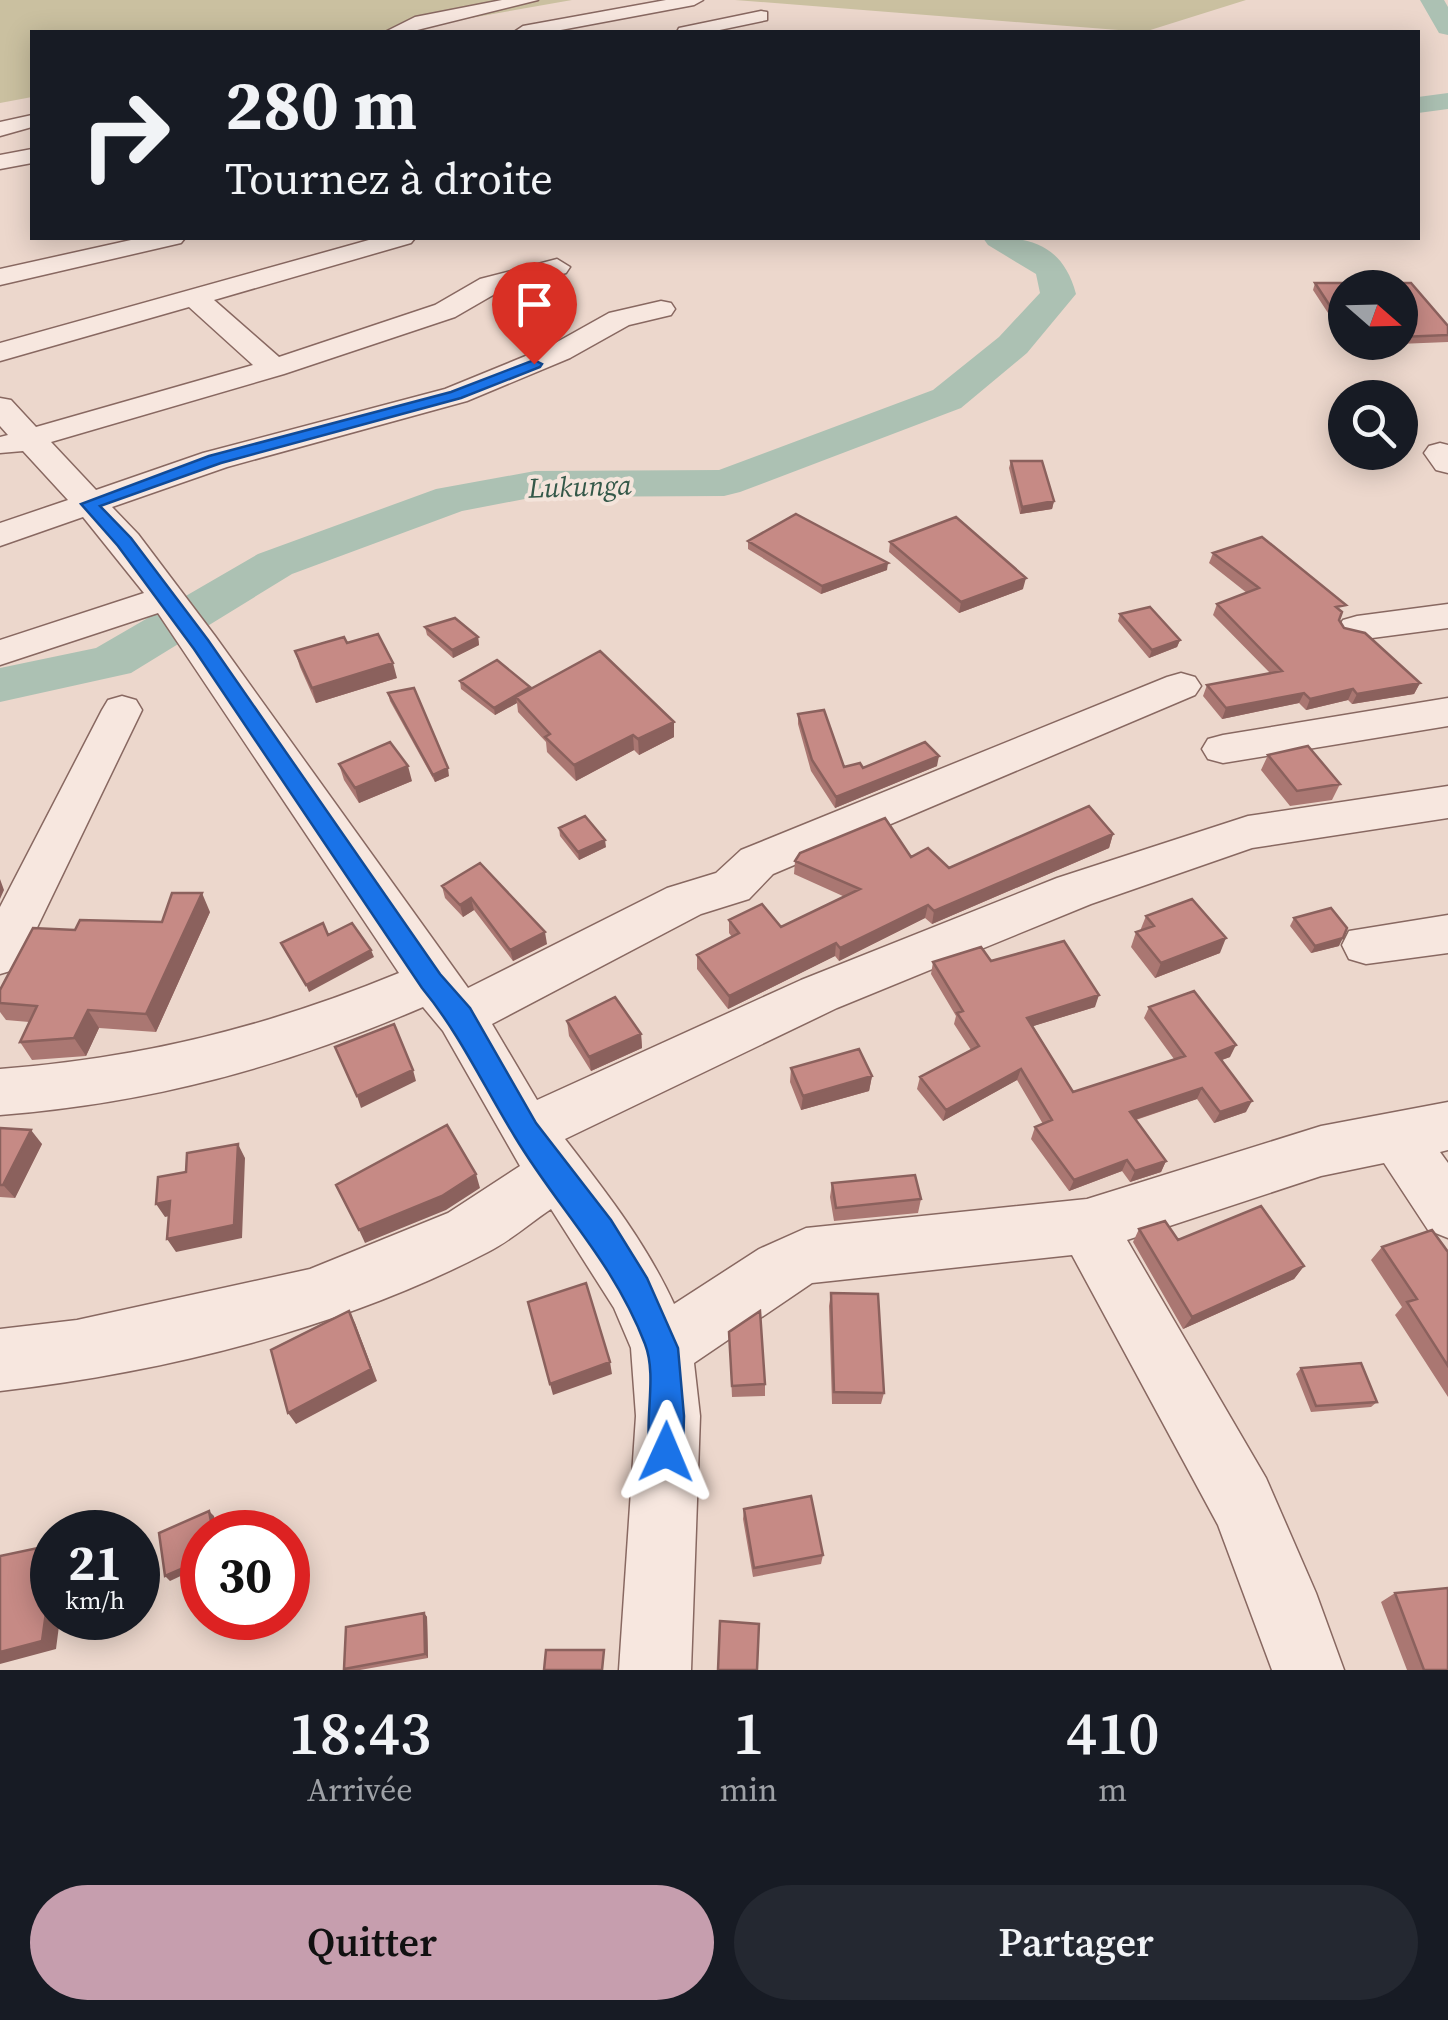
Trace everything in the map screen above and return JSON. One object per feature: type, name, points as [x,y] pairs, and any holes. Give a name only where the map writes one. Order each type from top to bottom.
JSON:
[{"type":"street","points":[[399,30],[530,0]]},
{"type":"street","points":[[534,30],[694,0]]},
{"type":"street","points":[[695,30],[761,16]]},
{"type":"street","points":[[0,129],[30,122]]},
{"type":"street","points":[[0,162],[30,156]]},
{"type":"street","points":[[0,277],[163,240]]},
{"type":"street","points":[[0,352],[395,240]]},
{"type":"street","points":[[15,443],[274,368],[445,310],[490,284],[557,266]]},
{"type":"street","points":[[195,298],[274,368]]},
{"type":"street","points":[[0,535],[215,460],[456,395],[560,352],[619,319],[661,309]]},
{"type":"street","points":[[0,407],[15,443],[89,504],[125,542],[201,645],[446,999],[541,1152],[600,1230],[636,1288],[662,1348],[668,1416],[654,1670]]},
{"type":"street","points":[[0,653],[166,598]]},
{"type":"street","points":[[1356,628],[1448,616]]},
{"type":"street","points":[[0,1092],[105,1083],[446,999],[732,886],[757,862],[1181,686]]},
{"type":"street","points":[[0,955],[122,710]]},
{"type":"street","points":[[1222,749],[1448,712]]},
{"type":"street","points":[[0,1360],[77,1351],[310,1298],[469,1232],[541,1152],[819,994],[1074,891],[1248,832],[1448,802]]},
{"type":"street","points":[[1366,945],[1448,934]]},
{"type":"street","points":[[662,1348],[780,1269],[806,1256],[1087,1226],[1321,1151],[1423,1131],[1448,1212]]},
{"type":"street","points":[[1087,1226],[1242,1502],[1282,1593],[1308,1670]]},
{"type":"shaded area","points":[[0,0],[572,0],[402,30],[30,30],[30,97],[0,103]]},
{"type":"shaded area","points":[[735,0],[1246,0],[1150,30]]},
{"type":"building","points":[[1315,283],[1328,283],[1328,303]]},
{"type":"building","points":[[1418,291],[1448,326],[1448,335],[1418,336]]},
{"type":"building","points":[[1011,461],[1042,461],[1054,501],[1022,507]]},
{"type":"building","points":[[796,514],[888,563],[822,586],[748,541]]},
{"type":"building","points":[[956,517],[1026,578],[961,602],[890,542]]},
{"type":"building","points":[[1262,537],[1346,605],[1336,607],[1342,612],[1339,620],[1344,628],[1365,633],[1420,683],[1357,694],[1353,689],[1310,699],[1304,693],[1226,708],[1207,685],[1282,671],[1217,604],[1259,588],[1213,553]]},
{"type":"building","points":[[1150,607],[1180,640],[1152,650],[1120,614]]},
{"type":"building","points":[[455,618],[478,637],[452,650],[425,627]]},
{"type":"building","points":[[378,634],[393,663],[312,688],[295,651],[344,637],[347,643]]},
{"type":"building","points":[[600,651],[674,722],[638,739],[633,735],[574,765],[545,737],[550,734],[516,697]]},
{"type":"building","points":[[497,660],[530,687],[494,708],[460,681]]},
{"type":"building","points":[[414,688],[448,768],[433,775],[388,693]]},
{"type":"building","points":[[824,710],[844,767],[860,763],[863,768],[925,742],[939,756],[836,797],[812,760],[798,714]]},
{"type":"building","points":[[390,742],[408,766],[355,788],[339,764]]},
{"type":"building","points":[[1308,746],[1340,784],[1297,791],[1268,755]]},
{"type":"building","points":[[1089,806],[1113,834],[934,911],[928,905],[840,948],[836,943],[729,996],[697,955],[739,933],[729,920],[762,904],[781,927],[860,889],[795,861],[800,853],[885,818],[911,857],[928,848],[949,868]]},
{"type":"building","points":[[585,816],[605,840],[578,852],[559,828]]},
{"type":"building","points":[[480,863],[545,932],[510,950],[471,898],[460,905],[442,886]]},
{"type":"building","points":[[172,893],[202,893],[146,1014],[88,1010],[74,1038],[20,1042],[37,1006],[0,1003],[0,990],[33,928],[75,930],[80,920],[162,922]]},
{"type":"building","points":[[1192,899],[1226,938],[1161,963],[1136,932],[1154,926],[1146,916]]},
{"type":"building","points":[[1331,908],[1347,928],[1343,938],[1315,946],[1294,918]]},
{"type":"building","points":[[323,923],[328,935],[352,923],[371,950],[306,985],[281,943]]},
{"type":"building","points":[[1064,941],[1099,995],[1027,1018],[1073,1092],[1185,1056],[1149,1007],[1194,991],[1236,1045],[1216,1053],[1252,1101],[1220,1112],[1202,1088],[1130,1112],[1166,1161],[1135,1171],[1127,1160],[1074,1180],[1035,1127],[1052,1120],[1021,1069],[946,1110],[920,1077],[979,1046],[957,1013],[963,1011],[933,962],[981,947],[991,961]]},
{"type":"building","points":[[615,997],[641,1034],[589,1057],[567,1021]]},
{"type":"building","points":[[394,1024],[413,1070],[357,1096],[335,1047]]},
{"type":"building","points":[[859,1049],[872,1076],[803,1096],[791,1068]]},
{"type":"building","points":[[447,1125],[476,1174],[442,1196],[359,1230],[336,1185]]},
{"type":"building","points":[[0,1128],[31,1130],[3,1185],[0,1185]]},
{"type":"building","points":[[238,1144],[234,1225],[167,1239],[170,1201],[156,1204],[158,1177],[186,1172],[187,1153]]},
{"type":"building","points":[[915,1175],[921,1199],[836,1208],[832,1183]]},
{"type":"building","points":[[1261,1206],[1304,1266],[1192,1317],[1139,1229],[1165,1221],[1178,1240]]},
{"type":"building","points":[[1432,1230],[1448,1252],[1448,1366],[1407,1302],[1417,1299],[1382,1247]]},
{"type":"building","points":[[586,1283],[610,1362],[550,1384],[528,1302]]},
{"type":"building","points":[[831,1293],[878,1294],[884,1393],[834,1392]]},
{"type":"building","points":[[349,1311],[371,1369],[288,1413],[271,1350]]},
{"type":"building","points":[[760,1311],[765,1384],[732,1386],[729,1332]]},
{"type":"building","points":[[1361,1363],[1377,1402],[1316,1406],[1301,1368]]},
{"type":"building","points":[[811,1496],[823,1555],[754,1568],[744,1509]]},
{"type":"building","points":[[180,1524],[180,1570],[165,1576],[160,1540],[160,1533]]},
{"type":"building","points":[[30,1550],[30,1640],[42,1640],[0,1652],[0,1556]]},
{"type":"building","points":[[1448,1588],[1448,1670],[1424,1670],[1395,1593]]},
{"type":"building","points":[[424,1613],[425,1654],[344,1669],[346,1627]]},
{"type":"building","points":[[720,1621],[759,1624],[757,1670],[718,1670]]},
{"type":"building","points":[[546,1650],[604,1650],[602,1670],[544,1670]]},
{"type":"waterway","name":"Lukunga","points":[[1432,0],[1448,28]]},
{"type":"waterway","name":"Lukunga","points":[[1420,105],[1448,101]]},
{"type":"waterway","name":"Lukunga","points":[[0,685],[112,661],[275,564],[452,499],[535,484],[724,483],[947,399],[1013,345],[1058,294],[1052,269],[1003,240]]},
{"type":"route","points":[[534,364],[456,395],[215,460],[89,504],[125,542],[201,645],[431,981],[460,1016],[526,1131],[600,1230],[636,1288],[662,1348],[668,1416],[666,1452]]}]
